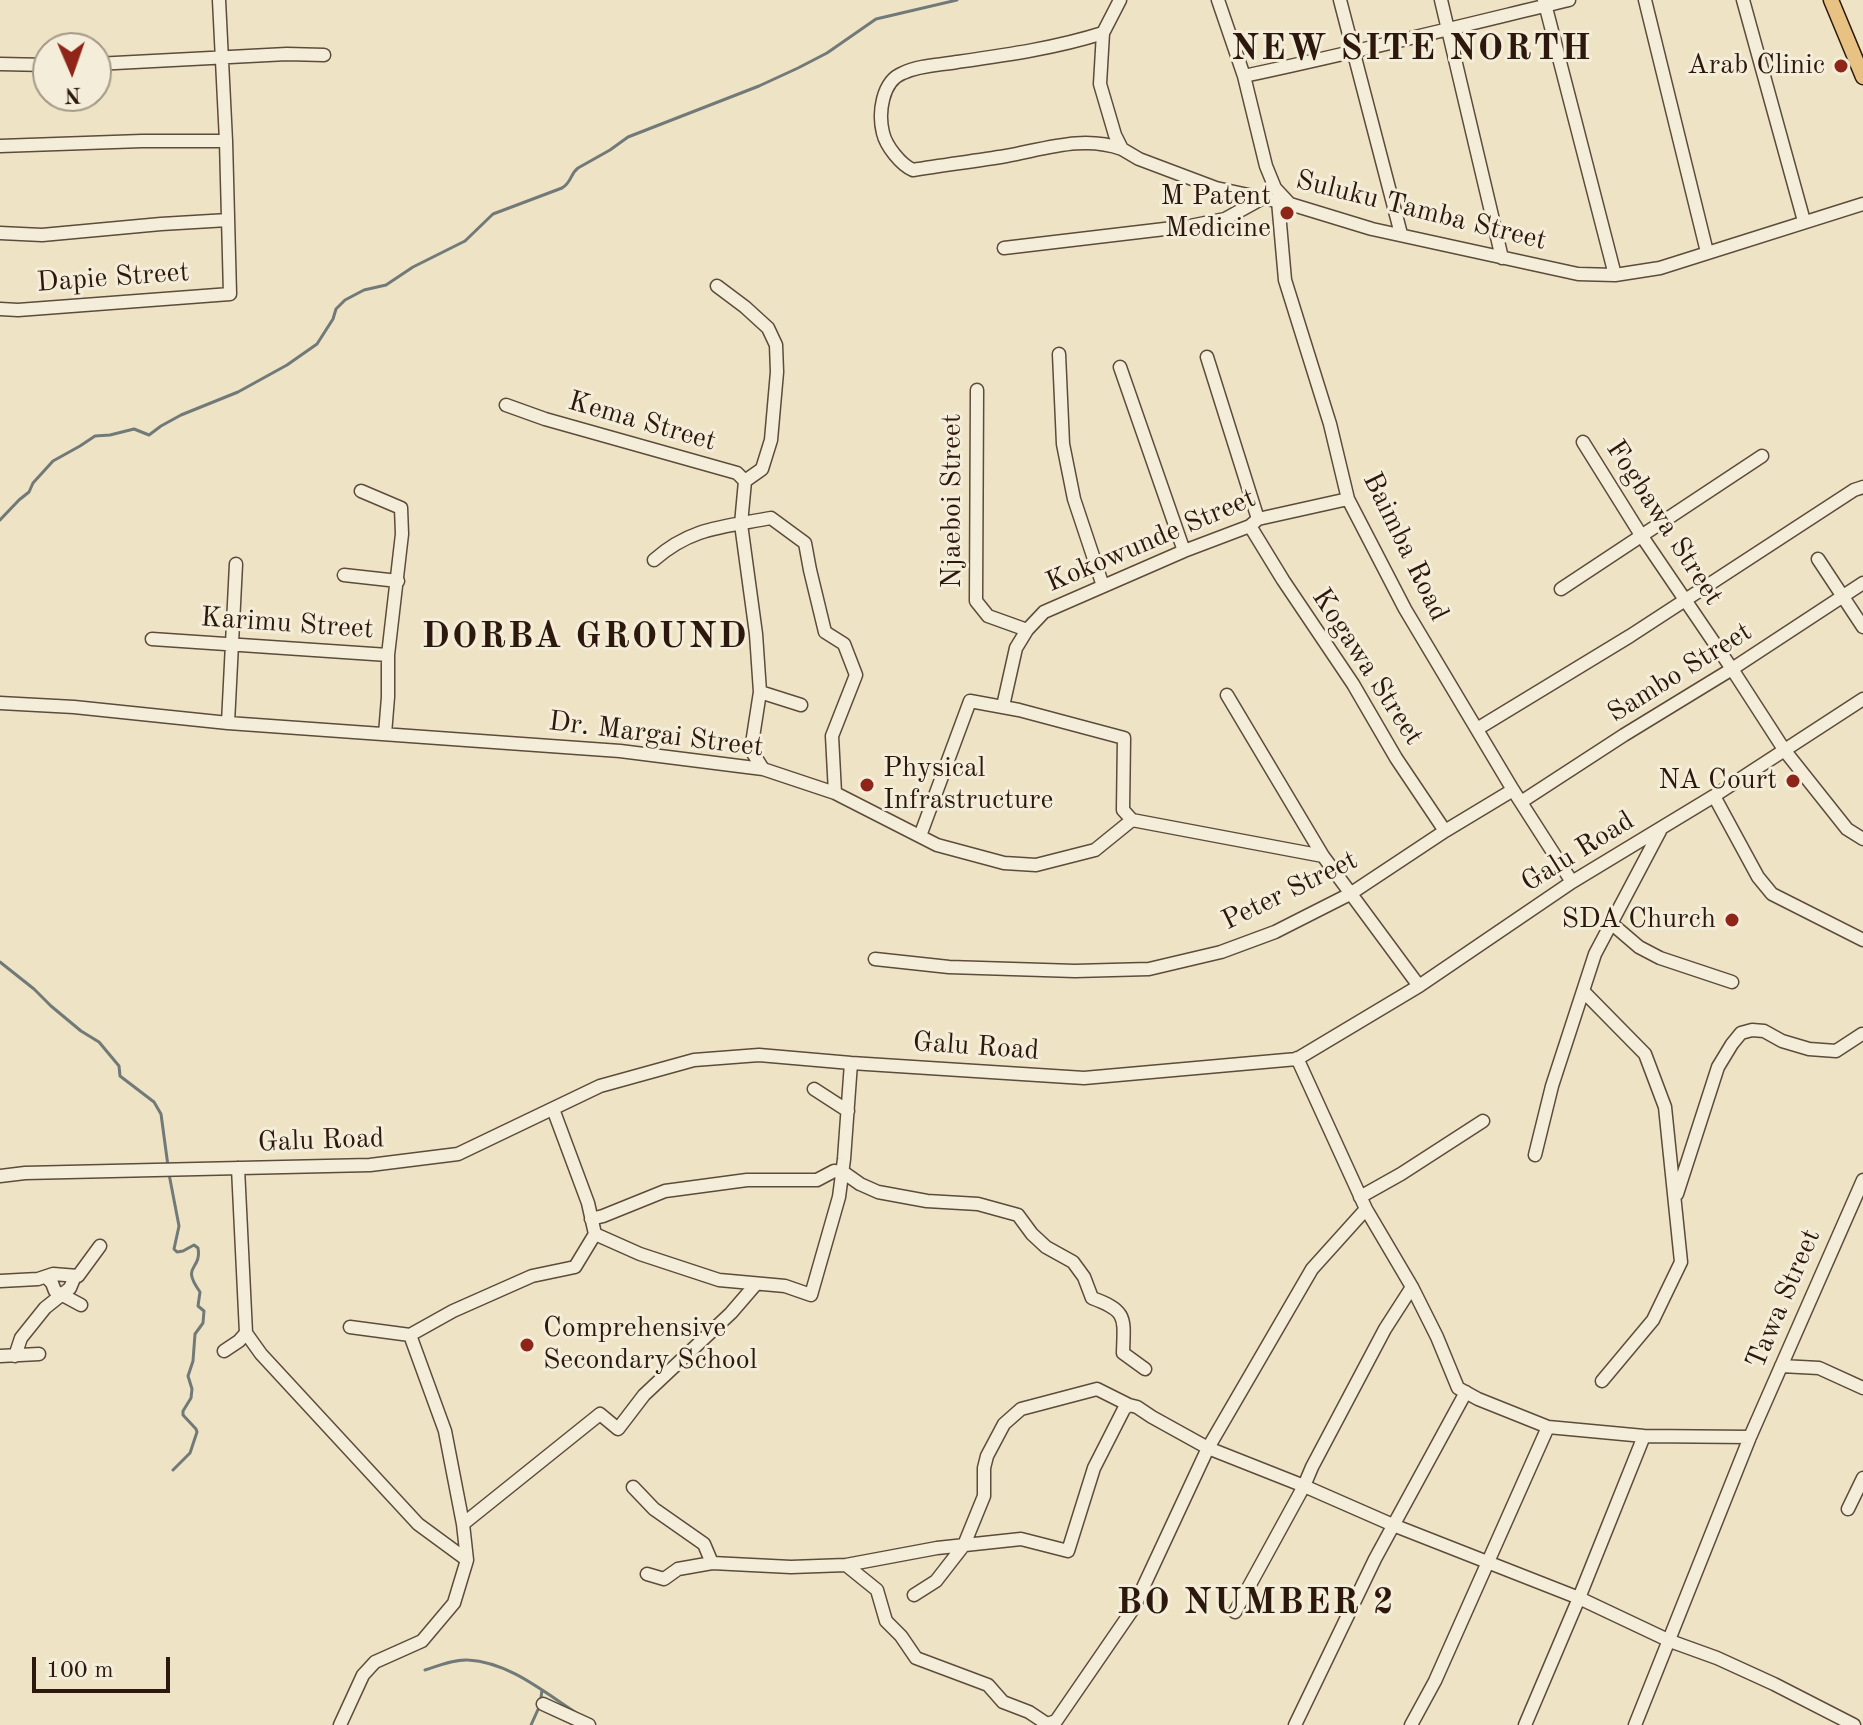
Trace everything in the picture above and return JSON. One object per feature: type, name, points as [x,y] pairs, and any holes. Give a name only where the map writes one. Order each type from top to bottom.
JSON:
[{"type":"main road","points":[[1831,0],[1863,77]]},
{"type":"street","points":[[0,233],[42,235],[228,220],[219,0]]},
{"type":"street","points":[[1120,0],[1103,33],[1100,84],[1122,149]]},
{"type":"street","name":"Baimba Road","points":[[1218,0],[1244,76],[1266,166],[1284,202],[1285,280],[1330,424],[1348,499],[1405,609],[1572,882]]},
{"type":"street","points":[[1340,0],[1401,234]]},
{"type":"street","points":[[1441,0],[1502,258]]},
{"type":"street","points":[[1244,76],[1354,52],[1545,3],[1569,0]]},
{"type":"street","points":[[1645,0],[1707,252]]},
{"type":"street","points":[[1743,0],[1804,221]]},
{"type":"street","points":[[1545,3],[1615,275]]},
{"type":"street","name":"Suluku Tamba Street","points":[[1103,33],[1074,42],[902,73],[892,80],[885,91],[881,115],[883,135],[906,167],[913,170],[1075,142],[1096,142],[1122,149],[1139,159],[1216,188],[1284,202],[1344,221],[1578,274],[1615,275],[1660,268],[1863,204]]},
{"type":"street","points":[[112,63],[287,54],[324,55]]},
{"type":"street","points":[[6,64],[32,65]]},
{"type":"street","points":[[0,146],[226,141]]},
{"type":"street","points":[[1004,248],[1190,226],[1225,219],[1263,198]]},
{"type":"street","name":"Dapie Street","points":[[0,309],[230,294],[228,220]]},
{"type":"street","points":[[717,286],[768,328],[776,345],[777,387],[771,440],[762,469],[745,481]]},
{"type":"street","points":[[1059,354],[1063,444],[1074,499],[1103,586]]},
{"type":"street","name":"Kogawa Street","points":[[1207,357],[1254,523],[1283,580],[1353,684],[1396,758],[1445,831]]},
{"type":"street","points":[[1120,367],[1184,551]]},
{"type":"street","name":"Njaeboi Street","points":[[977,390],[976,601],[988,616],[1027,630]]},
{"type":"street","name":"Kema Street","points":[[506,405],[545,419],[737,473],[745,481],[741,524],[756,634],[760,692],[751,750],[763,769]]},
{"type":"street","name":"Fogbawa Street","points":[[1583,442],[1683,600],[1785,751],[1847,829],[1863,839]]},
{"type":"street","points":[[1561,589],[1762,456]]},
{"type":"street","points":[[1477,729],[1630,636],[1863,487]]},
{"type":"street","points":[[361,491],[401,508],[398,581],[388,655]]},
{"type":"street","name":"Kokowunde Street","points":[[1027,630],[1044,612],[1184,551],[1254,523],[1348,499]]},
{"type":"street","points":[[654,560],[670,545],[699,531],[771,518],[805,543],[825,632],[844,644],[856,675],[832,736],[835,793]]},
{"type":"street","points":[[1818,559],[1863,627]]},
{"type":"street","points":[[228,723],[236,564]]},
{"type":"street","points":[[344,575],[398,581]]},
{"type":"street","name":"Sambo Street","points":[[1521,802],[1863,583]]},
{"type":"street","points":[[1003,706],[1016,648],[1027,630]]},
{"type":"street","name":"Karimu Street","points":[[152,639],[388,655],[385,734]]},
{"type":"street","points":[[760,692],[801,705]]},
{"type":"street","points":[[1227,695],[1323,856],[1419,986]]},
{"type":"street","name":"Galu Road","points":[[0,1176],[370,1165],[458,1154],[600,1086],[694,1060],[759,1055],[1084,1078],[1297,1058],[1419,986],[1572,882],[1714,796],[1863,699]]},
{"type":"street","points":[[920,836],[970,701],[1003,706],[1124,738],[1123,810],[1132,820],[1323,856]]},
{"type":"street","name":"Dr. Margai Street","points":[[0,703],[620,751],[763,769],[835,793],[937,845],[1004,863],[1036,865],[1095,850],[1132,820]]},
{"type":"street","name":"Peter Street","points":[[875,959],[949,967],[1075,971],[1149,969],[1221,952],[1275,932],[1350,894],[1513,790]]},
{"type":"street","points":[[1714,796],[1758,877],[1772,894],[1863,940]]},
{"type":"street","points":[[1535,1155],[1552,1086],[1595,954],[1661,828]]},
{"type":"street","points":[[1611,923],[1639,947],[1660,958],[1732,982]]},
{"type":"street","points":[[1583,991],[1645,1054],[1665,1107],[1681,1262],[1653,1320],[1602,1381]]},
{"type":"street","points":[[1675,1201],[1718,1067],[1741,1033],[1764,1031],[1782,1041],[1809,1049],[1836,1051],[1862,1034]]},
{"type":"street","points":[[1297,1058],[1363,1203],[1412,1287],[1458,1388],[1548,1427],[1644,1436],[1750,1437]]},
{"type":"street","points":[[595,1234],[640,1254],[719,1280],[785,1286],[811,1295],[839,1197],[851,1063]]},
{"type":"street","points":[[814,1089],[848,1111]]},
{"type":"street","points":[[350,1327],[410,1335],[453,1311],[532,1276],[575,1267],[595,1234],[588,1203],[553,1109]]},
{"type":"street","points":[[846,1565],[877,1590],[886,1621],[916,1658],[988,1685],[1003,1702],[1029,1712],[1046,1724],[1056,1721],[1133,1609],[1208,1448],[1312,1269],[1363,1203],[1401,1174],[1483,1121]]},
{"type":"street","points":[[238,1168],[246,1333],[261,1354],[418,1524],[467,1560]]},
{"type":"street","points":[[591,1219],[665,1191],[747,1180],[817,1180],[834,1171],[843,1172],[878,1192],[927,1201],[978,1204],[1018,1215],[1046,1247],[1073,1262],[1084,1277],[1092,1298],[1111,1305],[1122,1315],[1123,1353],[1145,1369]]},
{"type":"street","name":"Tawa Street","points":[[1635,1725],[1750,1437],[1863,1180]]},
{"type":"street","points":[[0,1281],[38,1279],[53,1274],[78,1276],[100,1246]]},
{"type":"street","points":[[15,1356],[21,1338],[45,1308],[70,1288],[75,1276]]},
{"type":"street","points":[[46,1277],[55,1291],[81,1305]]},
{"type":"street","points":[[463,1524],[600,1414],[618,1429],[644,1395],[731,1313],[756,1284]]},
{"type":"street","points":[[1235,1612],[1385,1329],[1412,1287]]},
{"type":"street","points":[[224,1351],[246,1333]]},
{"type":"street","points":[[340,1725],[363,1675],[375,1662],[422,1641],[454,1603],[467,1560],[445,1431],[410,1335]]},
{"type":"street","points":[[0,1356],[39,1354]]},
{"type":"street","points":[[1781,1366],[1819,1368],[1863,1388]]},
{"type":"street","points":[[914,1595],[936,1581],[964,1545],[984,1496],[987,1456],[1004,1424],[1021,1409],[1097,1389],[1137,1407],[1208,1448],[1579,1598],[1670,1641],[1774,1684],[1854,1725]]},
{"type":"street","points":[[1295,1725],[1395,1523],[1466,1392]]},
{"type":"street","points":[[647,1574],[664,1579],[678,1569],[712,1563],[791,1567],[846,1565],[937,1548],[1021,1539],[1068,1551],[1094,1468],[1124,1409],[1129,1405]]},
{"type":"street","points":[[1411,1725],[1435,1681],[1548,1427]]},
{"type":"street","points":[[1525,1725],[1644,1436]]},
{"type":"street","points":[[1848,1509],[1863,1478]]},
{"type":"street","points":[[633,1487],[654,1509],[704,1544],[712,1563]]},
{"type":"street","points":[[543,1704],[589,1725]]},
{"type":"waterway","points":[[0,520],[29,492],[53,461],[95,436],[134,429],[149,435],[181,415],[238,392],[287,365],[317,344],[336,309],[345,300],[364,290],[386,285],[413,267],[465,241],[493,214],[562,188],[578,168],[628,137],[798,68],[827,53],[876,19],[957,0]]},
{"type":"waterway","points":[[0,962],[81,1031],[99,1042],[119,1066],[120,1076],[154,1102],[161,1114],[168,1166]]},
{"type":"waterway","points":[[169,1174],[179,1226],[174,1249],[183,1251],[194,1245],[198,1248],[192,1277],[200,1292],[198,1306],[204,1311],[203,1323],[195,1334],[193,1361],[188,1376],[191,1398],[183,1411],[197,1432],[190,1453],[173,1470]]},
{"type":"waterway","points":[[425,1670],[468,1660],[498,1666],[526,1680],[578,1714]]},
{"type":"waterway","points":[[531,1725],[540,1705],[542,1690]]},
{"type":"place","name":"Arab Clinic","points":[[1841,66]]},
{"type":"place","name":"M Patent Medicine","points":[[1287,213]]},
{"type":"place","name":"NA Court","points":[[1793,781]]},
{"type":"place","name":"Physical Infrastructure","points":[[867,785]]},
{"type":"place","name":"SDA Church","points":[[1732,920]]},
{"type":"place","name":"Comprehensive Secondary School","points":[[527,1345]]},
{"type":"district","name":"NEW SITE NORTH","points":[[1412,50]]},
{"type":"district","name":"DORBA GROUND","points":[[585,638]]},
{"type":"district","name":"BO NUMBER 2","points":[[1256,1604]]}]
